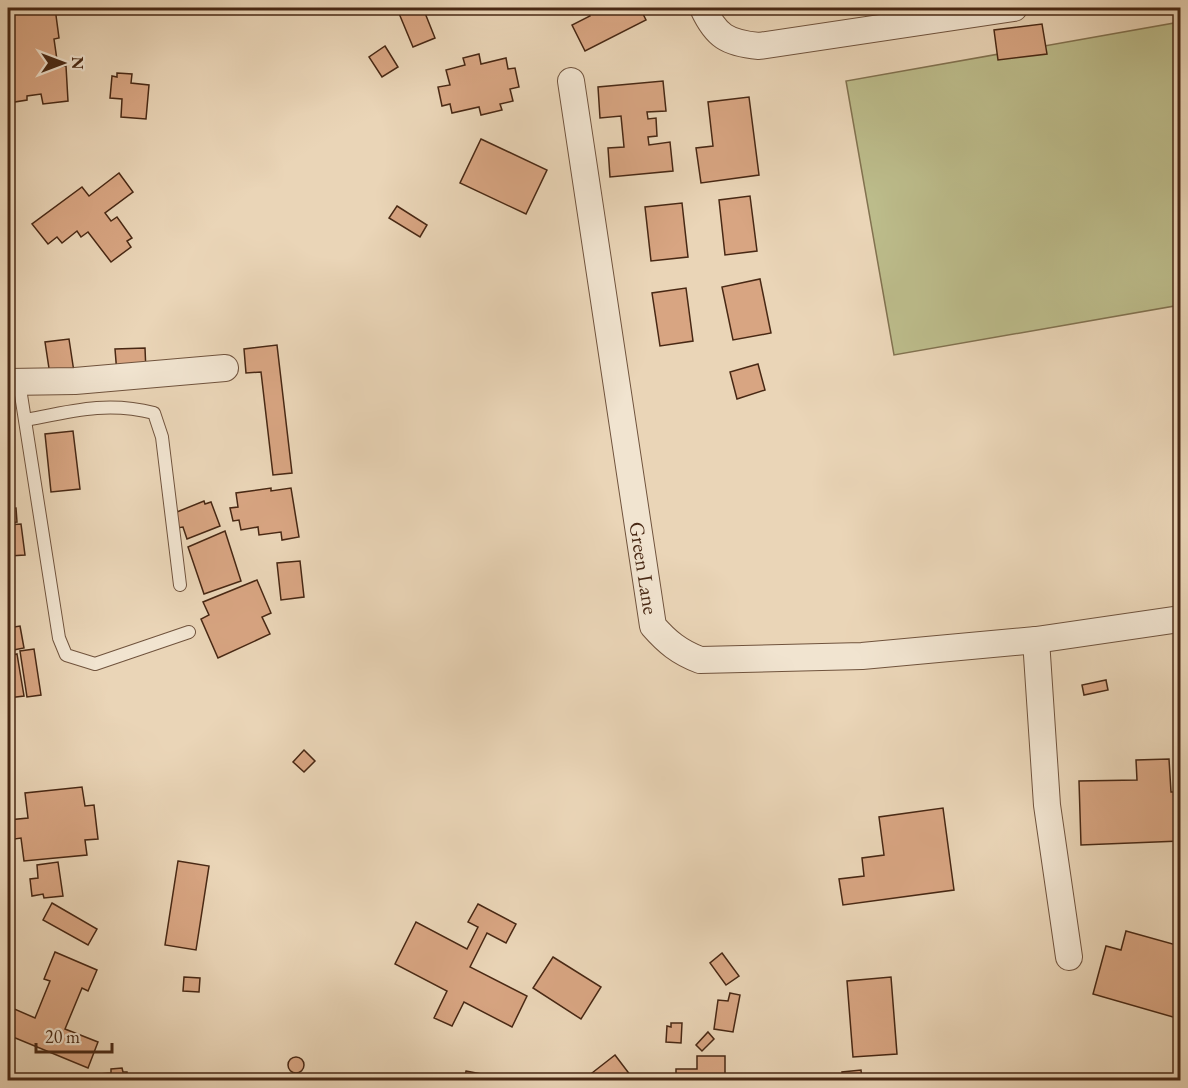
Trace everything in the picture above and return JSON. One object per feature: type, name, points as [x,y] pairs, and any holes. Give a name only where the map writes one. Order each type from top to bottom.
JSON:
[{"type":"street","points":[[703,8],[710,23],[723,38],[759,46],[947,12],[1014,8]]},
{"type":"street","name":"Green Lane","points":[[571,81],[653,626],[667,643],[682,653],[700,660],[862,656],[1036,640],[1180,619]]},
{"type":"street","points":[[13,382],[75,381],[225,368]]},
{"type":"street","points":[[1036,640],[1047,805],[1069,957]]},
{"type":"lane","points":[[13,382],[26,420],[59,638],[66,655],[95,664],[189,632]]},
{"type":"lane","points":[[26,420],[96,406],[128,406],[154,413],[162,436],[180,585]]},
{"type":"green space","points":[[1180,22],[1180,305],[894,355],[846,81]]},
{"type":"building","points":[[55,8],[59,38],[54,39],[58,67],[66,66],[68,101],[43,104],[41,94],[27,96],[27,100],[8,103],[8,40],[12,40],[9,13]]},
{"type":"building","points":[[423,8],[435,38],[413,47],[398,11]]},
{"type":"building","points":[[586,8],[640,8],[646,20],[585,51],[572,25],[590,16]]},
{"type":"building","points":[[1042,24],[1047,54],[998,60],[994,30]]},
{"type":"building","points":[[385,46],[398,67],[382,77],[369,57]]},
{"type":"building","points":[[479,54],[481,64],[506,58],[508,69],[515,68],[519,87],[510,89],[513,101],[500,104],[502,110],[481,115],[479,107],[452,113],[450,104],[442,106],[438,87],[450,85],[446,70],[465,65],[463,58]]},
{"type":"building","points":[[117,73],[132,74],[131,83],[149,85],[146,119],[121,117],[122,99],[110,98],[112,76],[117,77]]},
{"type":"building","points":[[663,81],[666,111],[647,112],[648,119],[656,118],[657,136],[648,137],[649,145],[670,142],[673,171],[610,177],[608,148],[624,147],[621,116],[600,118],[598,87]]},
{"type":"building","points":[[749,97],[759,175],[701,183],[696,148],[713,146],[708,102]]},
{"type":"building","points":[[481,139],[547,170],[526,214],[460,183]]},
{"type":"building","points":[[119,173],[133,192],[105,213],[111,221],[117,217],[132,238],[127,241],[131,247],[111,262],[88,232],[81,237],[77,231],[62,243],[57,237],[48,244],[32,224],[82,187],[89,196]]},
{"type":"building","points":[[750,196],[757,251],[725,255],[719,200]]},
{"type":"building","points":[[682,203],[688,257],[651,261],[645,207]]},
{"type":"building","points":[[397,206],[427,225],[420,237],[389,218]]},
{"type":"building","points":[[760,279],[771,333],[733,340],[722,287]]},
{"type":"building","points":[[686,288],[693,341],[660,346],[652,293]]},
{"type":"building","points":[[69,339],[74,372],[50,375],[45,342]]},
{"type":"building","points":[[277,345],[292,473],[273,475],[261,372],[246,373],[244,349]]},
{"type":"building","points":[[145,348],[146,372],[117,374],[115,349]]},
{"type":"building","points":[[758,364],[765,390],[737,399],[730,372]]},
{"type":"building","points":[[73,431],[80,489],[51,492],[45,434]]},
{"type":"building","points":[[271,488],[271,491],[291,488],[299,537],[282,540],[281,532],[259,535],[258,527],[241,530],[239,520],[233,521],[230,508],[238,507],[236,493]]},
{"type":"building","points":[[204,501],[205,504],[211,502],[220,526],[187,539],[183,527],[177,528],[172,514]]},
{"type":"building","points":[[16,508],[17,522],[8,523],[8,509]]},
{"type":"building","points":[[21,524],[25,555],[9,556],[8,525]]},
{"type":"building","points":[[225,531],[241,581],[204,594],[188,547]]},
{"type":"building","points":[[300,561],[304,597],[281,600],[277,563]]},
{"type":"building","points":[[257,580],[271,613],[262,617],[270,634],[218,658],[201,619],[209,615],[203,602]]},
{"type":"building","points":[[20,626],[24,648],[8,651],[8,628]]},
{"type":"building","points":[[34,649],[41,695],[27,697],[20,651]]},
{"type":"building","points":[[17,654],[24,696],[8,698],[8,656]]},
{"type":"building","points":[[1106,680],[1108,690],[1084,695],[1082,685]]},
{"type":"building","points":[[304,750],[315,761],[304,772],[293,762]]},
{"type":"building","points":[[1169,759],[1171,792],[1180,792],[1180,841],[1081,845],[1079,781],[1137,780],[1136,760]]},
{"type":"building","points":[[82,787],[85,806],[94,805],[98,839],[85,840],[87,855],[24,861],[21,838],[8,840],[8,820],[28,818],[25,793]]},
{"type":"building","points":[[943,808],[954,890],[843,905],[839,879],[864,876],[862,858],[884,855],[879,817]]},
{"type":"building","points":[[178,861],[209,866],[196,950],[165,945]]},
{"type":"building","points":[[58,862],[63,896],[44,898],[43,894],[32,896],[30,879],[38,878],[37,865]]},
{"type":"building","points":[[52,903],[97,929],[88,945],[43,920]]},
{"type":"building","points":[[478,904],[516,924],[506,943],[487,933],[470,967],[527,996],[512,1027],[464,1002],[452,1026],[434,1018],[447,991],[395,964],[416,922],[467,949],[478,927],[468,922]]},
{"type":"building","points":[[1126,931],[1180,946],[1180,1019],[1093,994],[1106,946],[1121,950]]},
{"type":"building","points":[[55,952],[97,970],[88,991],[82,988],[65,1029],[98,1042],[88,1068],[8,1035],[10,1007],[35,1018],[50,981],[44,979]]},
{"type":"building","points":[[722,953],[739,976],[726,985],[710,963]]},
{"type":"building","points":[[553,957],[601,987],[581,1019],[533,988]]},
{"type":"building","points":[[184,977],[200,978],[199,992],[183,991]]},
{"type":"building","points":[[891,977],[897,1054],[853,1057],[847,981]]},
{"type":"building","points":[[730,993],[740,995],[733,1032],[714,1029],[718,1000],[728,1001]]},
{"type":"building","points":[[671,1023],[682,1023],[681,1043],[666,1042],[667,1026],[671,1027]]},
{"type":"building","points":[[708,1032],[714,1039],[702,1051],[696,1045]]},
{"type":"building","points":[[615,1055],[634,1080],[599,1080],[592,1073]]},
{"type":"building","points":[[697,1056],[725,1056],[725,1080],[676,1080],[676,1069],[697,1069]]},
{"type":"building","points":[[296,1057],[304,1065],[296,1073],[288,1065]]},
{"type":"building","points":[[122,1068],[123,1072],[127,1072],[128,1080],[89,1080],[88,1075],[111,1073],[111,1069]]},
{"type":"building","points":[[861,1070],[862,1080],[843,1080],[842,1072]]},
{"type":"building","points":[[466,1071],[508,1079],[508,1080],[464,1080]]}]
